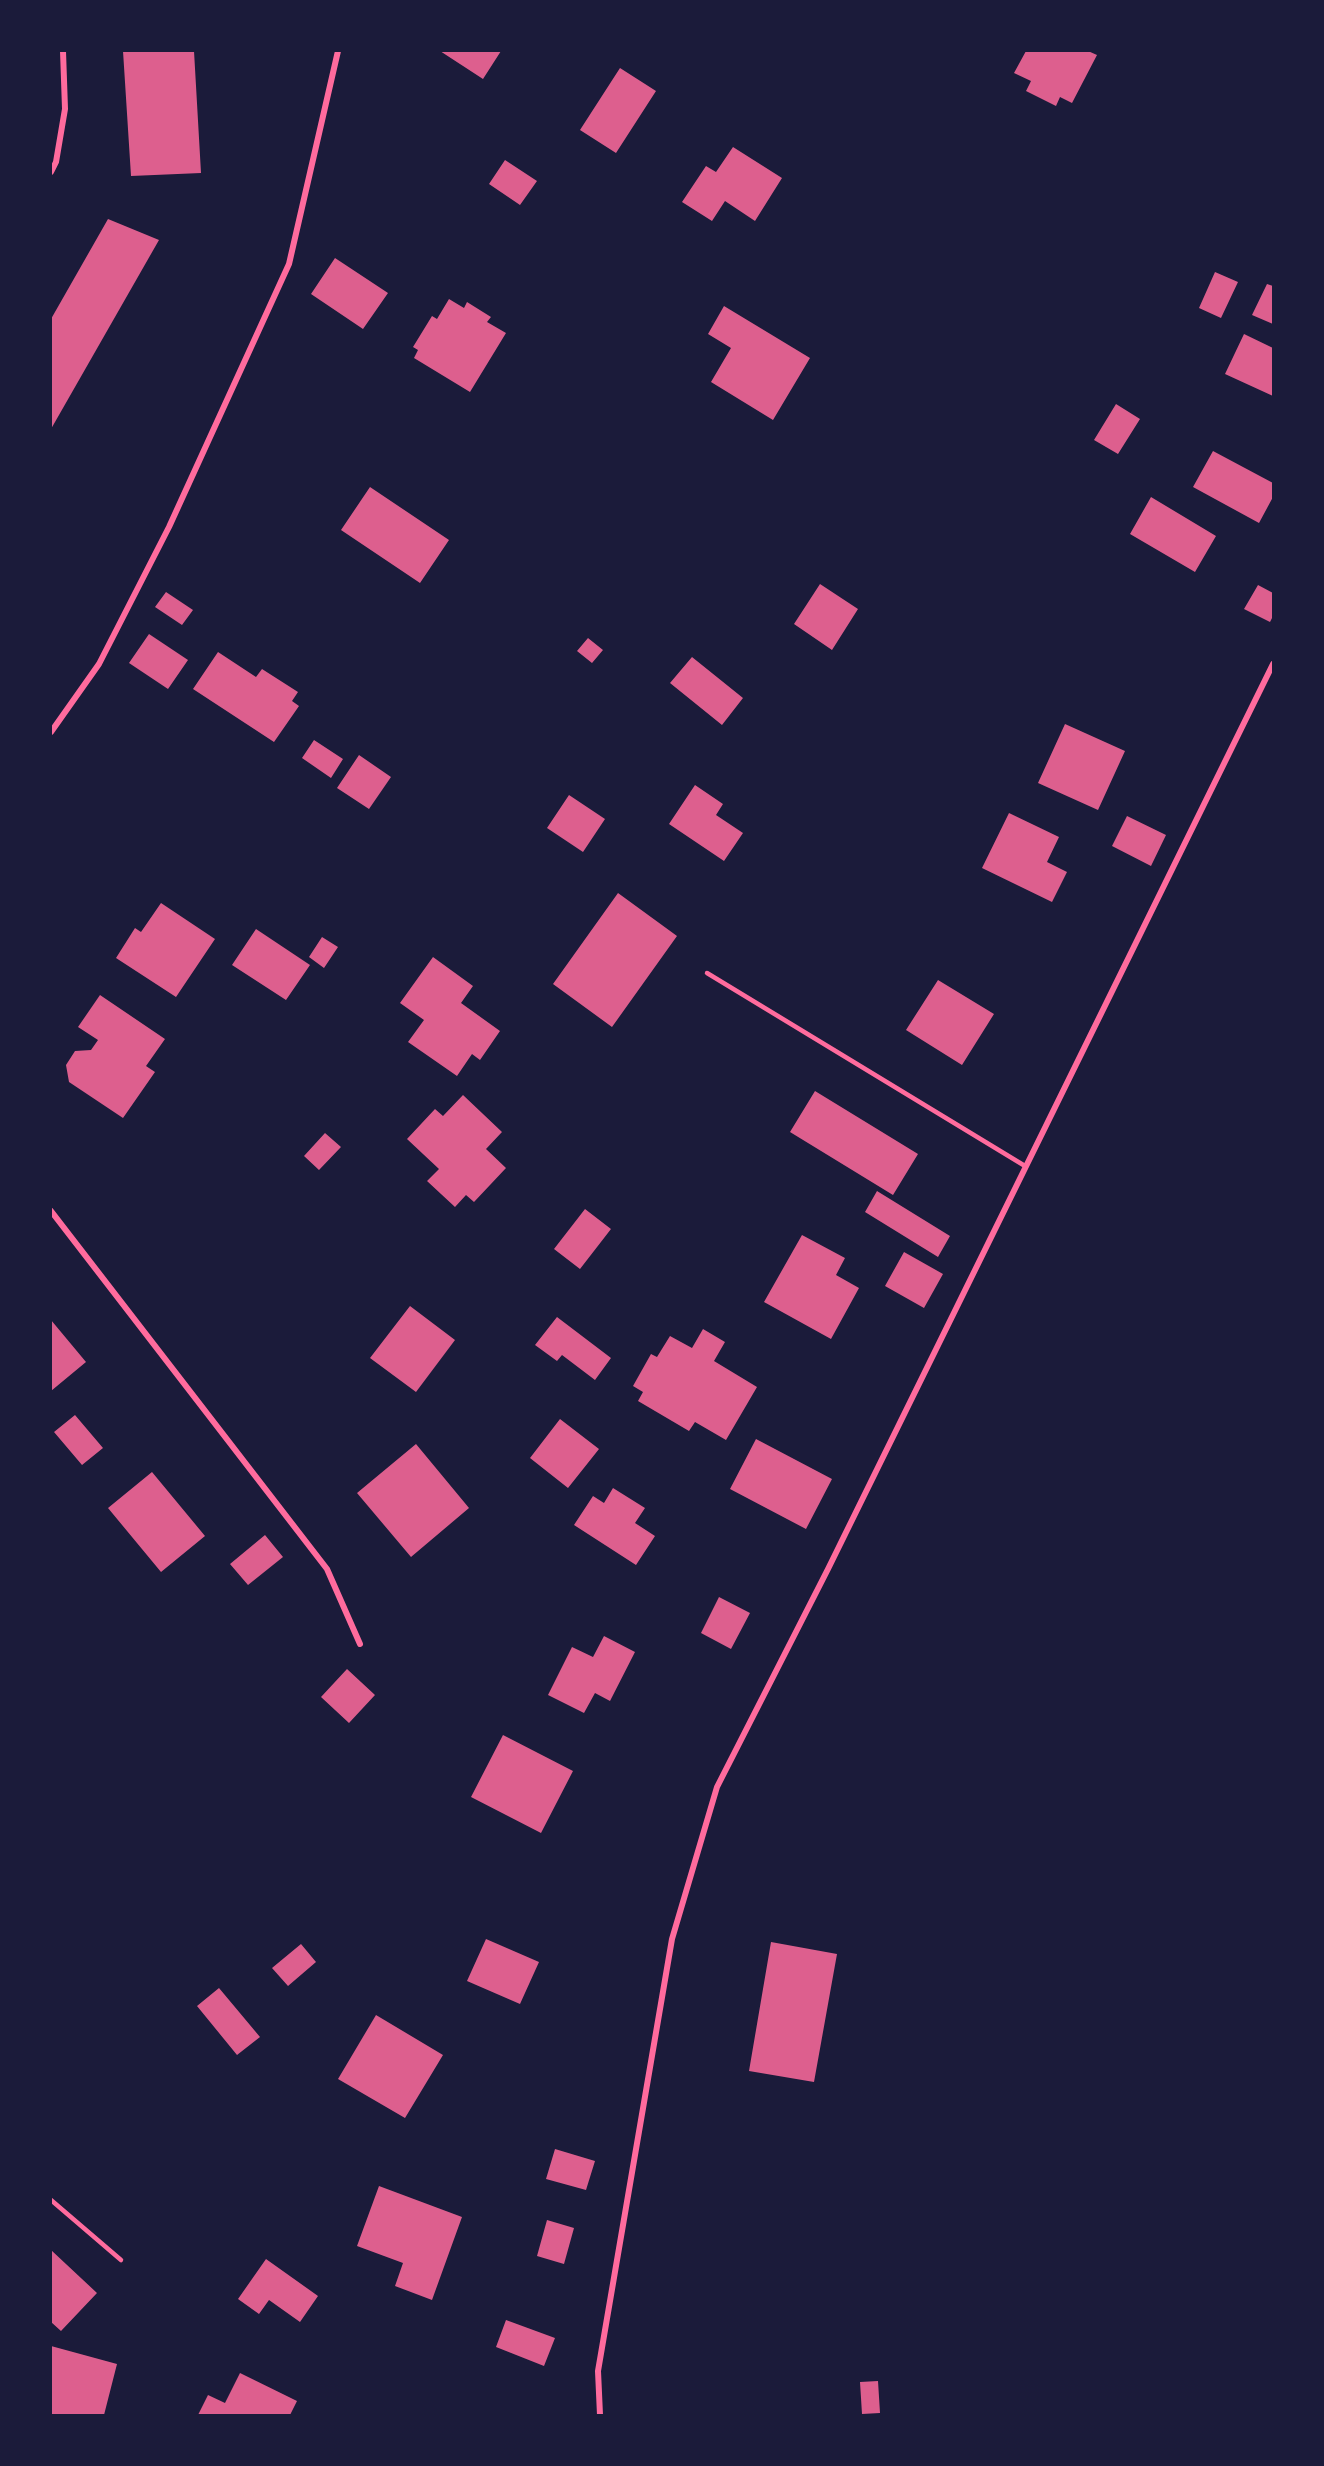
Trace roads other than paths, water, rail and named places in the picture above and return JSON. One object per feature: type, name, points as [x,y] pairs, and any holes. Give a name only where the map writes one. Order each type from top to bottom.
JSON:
[{"type":"street","points":[[51,172],[56,162],[65,109],[63,51]]},
{"type":"street","points":[[51,732],[99,664],[164,538],[231,396],[289,264],[338,51]]},
{"type":"street","points":[[600,2415],[598,2370],[672,1939],[717,1787],[828,1569],[1273,664]]},
{"type":"street","points":[[51,1211],[327,1569],[360,1644]]},
{"type":"lane","points":[[707,973],[1025,1166]]},
{"type":"lane","points":[[51,2200],[121,2260]]}]
